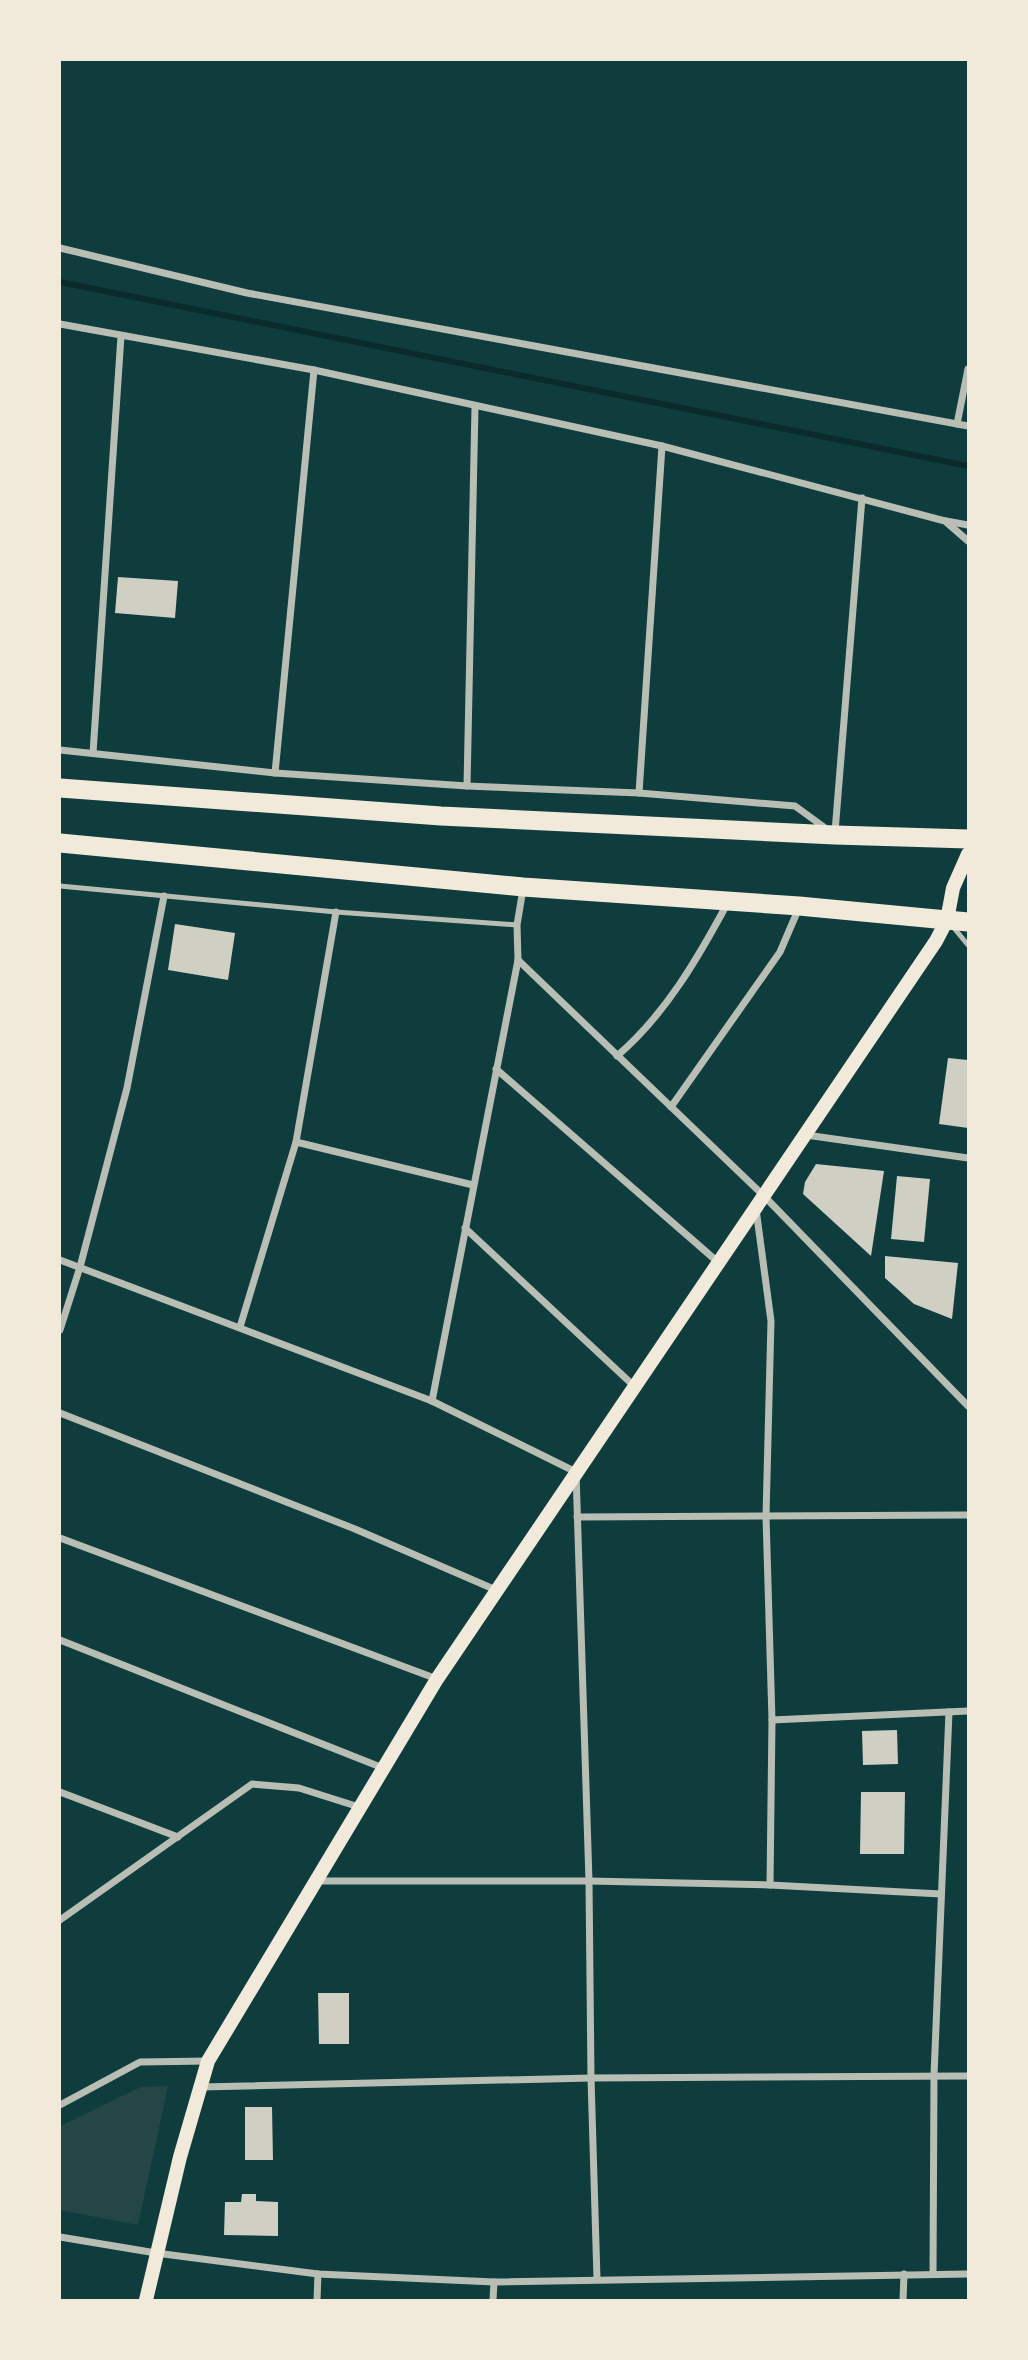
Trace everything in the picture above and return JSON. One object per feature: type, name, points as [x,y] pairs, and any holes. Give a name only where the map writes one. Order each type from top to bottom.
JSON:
[{"type":"highway","points":[[60,788],[441,816],[968,839]]},
{"type":"highway","points":[[60,843],[523,887],[799,906],[968,922]]},
{"type":"main road","points":[[146,2301],[156,2253],[208,2061],[437,1679],[806,1135],[947,920],[954,888],[968,854]]},
{"type":"street","points":[[60,248],[247,293],[968,426]]},
{"type":"street","points":[[60,324],[314,370],[662,446],[945,521],[968,524]]},
{"type":"street","points":[[93,753],[121,336]]},
{"type":"street","points":[[957,424],[968,369]]},
{"type":"street","points":[[275,773],[314,370]]},
{"type":"street","points":[[467,786],[475,407]]},
{"type":"street","points":[[639,793],[662,446]]},
{"type":"street","points":[[835,835],[862,498]]},
{"type":"street","points":[[945,521],[968,541]]},
{"type":"street","points":[[60,750],[275,773],[467,786],[639,793],[794,806],[835,835]]},
{"type":"street","points":[[432,1401],[518,960],[517,925],[523,887]]},
{"type":"street","points":[[60,1330],[127,1088],[164,896]]},
{"type":"street","points":[[617,1056],[638,1038],[698,958],[728,902]]},
{"type":"street","points":[[671,1107],[780,952],[799,906]]},
{"type":"street","points":[[240,1327],[296,1142],[336,912]]},
{"type":"street","points":[[518,960],[764,1196],[968,1406]]},
{"type":"street","points":[[496,1069],[719,1262]]},
{"type":"street","points":[[806,1135],[968,1158]]},
{"type":"street","points":[[296,1142],[473,1185]]},
{"type":"street","points":[[756,1209],[771,1321],[766,1516],[772,1720],[770,1885]]},
{"type":"street","points":[[466,1228],[634,1386]]},
{"type":"street","points":[[60,1260],[432,1401],[576,1472],[589,1881],[597,2279]]},
{"type":"street","points":[[60,1413],[355,1529],[496,1590]]},
{"type":"street","points":[[577,1517],[968,1515]]},
{"type":"street","points":[[60,1538],[437,1679]]},
{"type":"street","points":[[60,1640],[383,1768]]},
{"type":"street","points":[[772,1720],[968,1711]]},
{"type":"street","points":[[933,2274],[934,2075],[949,1712]]},
{"type":"street","points":[[60,1920],[251,1784],[299,1788],[359,1807]]},
{"type":"street","points":[[60,1792],[178,1837]]},
{"type":"street","points":[[314,1881],[589,1881],[770,1885],[941,1894]]},
{"type":"street","points":[[60,2105],[140,2062],[208,2061]]},
{"type":"street","points":[[200,2087],[591,2078],[968,2076]]},
{"type":"street","points":[[60,2237],[156,2253],[318,2274],[494,2282],[968,2274]]},
{"type":"street","points":[[317,2301],[318,2274]]},
{"type":"street","points":[[903,2301],[904,2274]]},
{"type":"street","points":[[493,2301],[494,2282]]},
{"type":"lane","points":[[60,886],[336,912],[517,925]]},
{"type":"lane","points":[[947,920],[968,945]]},
{"type":"shaded area","points":[[168,2086],[138,2225],[60,2210],[60,2126],[141,2087]]},
{"type":"building","points":[[118,577],[178,581],[175,618],[115,613]]},
{"type":"building","points":[[175,924],[235,933],[228,980],[168,970]]},
{"type":"building","points":[[948,1058],[968,1060],[968,1128],[939,1124]]},
{"type":"building","points":[[816,1164],[884,1171],[871,1256],[803,1194],[805,1182]]},
{"type":"building","points":[[897,1176],[930,1179],[924,1242],[891,1239]]},
{"type":"building","points":[[885,1256],[958,1263],[952,1319],[914,1304],[885,1278]]},
{"type":"building","points":[[897,1730],[898,1764],[863,1765],[862,1731]]},
{"type":"building","points":[[861,1792],[905,1792],[904,1854],[860,1854]]},
{"type":"building","points":[[318,1993],[349,1993],[349,2044],[319,2044]]},
{"type":"building","points":[[245,2107],[272,2107],[273,2160],[245,2160]]},
{"type":"building","points":[[242,2194],[256,2194],[256,2201],[278,2202],[278,2236],[224,2235],[225,2202],[241,2202]]},
{"type":"waterway","points":[[60,282],[968,466]]}]
